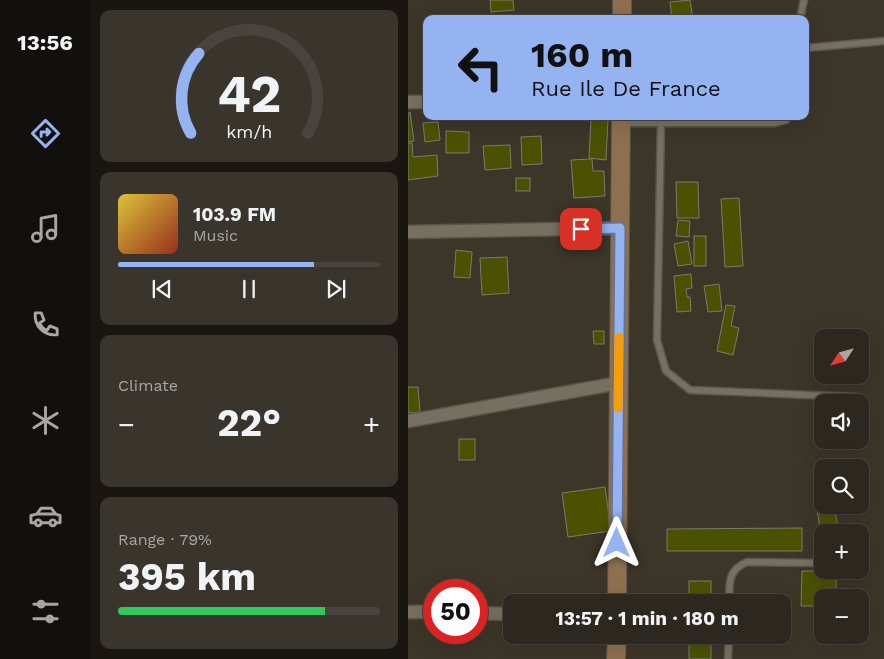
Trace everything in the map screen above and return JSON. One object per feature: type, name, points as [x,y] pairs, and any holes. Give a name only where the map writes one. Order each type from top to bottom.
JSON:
[{"type":"main road","points":[[622,0],[622,15]]},
{"type":"main road","points":[[617,594],[621,120]]},
{"type":"main road","points":[[616,659],[617,644]]},
{"type":"street","points":[[408,102],[423,102]]},
{"type":"street","points":[[408,232],[620,228]]},
{"type":"street","points":[[408,421],[619,383]]},
{"type":"street","points":[[408,612],[423,612]]},
{"type":"street","points":[[488,613],[503,614]]},
{"type":"lane","points":[[801,15],[804,0]]},
{"type":"lane","points":[[809,48],[884,41]]},
{"type":"lane","points":[[621,120],[774,123],[786,120]]},
{"type":"lane","points":[[661,122],[657,340],[666,371],[690,390],[814,395]]},
{"type":"lane","points":[[729,594],[730,577],[736,567],[747,562],[814,563]]},
{"type":"lane","points":[[728,644],[728,659]]},
{"type":"building","points":[[490,0],[513,0],[514,10],[491,12]]},
{"type":"building","points":[[690,0],[692,15],[672,15],[670,2]]},
{"type":"building","points":[[410,112],[414,141],[408,142],[408,113]]},
{"type":"building","points":[[591,120],[608,120],[606,160],[589,158]]},
{"type":"building","points":[[438,122],[440,140],[425,142],[423,123]]},
{"type":"building","points":[[446,131],[469,132],[469,153],[446,153]]},
{"type":"building","points":[[541,136],[542,164],[522,165],[521,137]]},
{"type":"building","points":[[408,143],[412,143],[413,157],[437,155],[438,176],[408,180]]},
{"type":"building","points":[[510,145],[511,168],[485,170],[483,146]]},
{"type":"building","points":[[592,159],[593,171],[604,171],[605,196],[574,198],[571,160]]},
{"type":"building","points":[[516,178],[530,178],[530,191],[516,191]]},
{"type":"building","points":[[676,182],[698,182],[699,218],[677,218]]},
{"type":"building","points":[[739,198],[743,266],[725,267],[721,199]]},
{"type":"building","points":[[678,220],[690,221],[689,237],[676,236]]},
{"type":"building","points":[[694,236],[706,236],[706,266],[694,266]]},
{"type":"building","points":[[688,241],[692,264],[678,266],[674,244]]},
{"type":"building","points":[[456,250],[472,252],[470,278],[454,277]]},
{"type":"building","points":[[507,257],[509,293],[482,295],[480,258]]},
{"type":"building","points":[[691,274],[692,288],[686,289],[687,297],[690,297],[691,311],[677,312],[674,276]]},
{"type":"building","points":[[719,284],[722,311],[708,312],[704,286]]},
{"type":"building","points":[[726,305],[735,306],[731,326],[739,328],[733,355],[717,351]]},
{"type":"building","points":[[593,331],[604,331],[604,344],[594,344]]},
{"type":"building","points":[[408,387],[418,387],[420,412],[408,413]]},
{"type":"building","points":[[459,439],[475,439],[475,460],[459,460]]},
{"type":"building","points":[[605,487],[611,531],[568,537],[562,493]]},
{"type":"building","points":[[818,514],[835,514],[838,524],[819,524]]},
{"type":"building","points":[[802,528],[802,551],[667,551],[667,529]]},
{"type":"building","points":[[802,571],[814,571],[814,579],[836,579],[836,589],[814,589],[814,606],[801,606]]},
{"type":"building","points":[[689,581],[711,581],[711,594],[689,594]]},
{"type":"building","points":[[689,644],[711,644],[711,659],[689,659]]},
{"type":"slow traffic","points":[[618,408],[619,337]]},
{"type":"route","points":[[581,229],[620,228],[617,543]]}]
